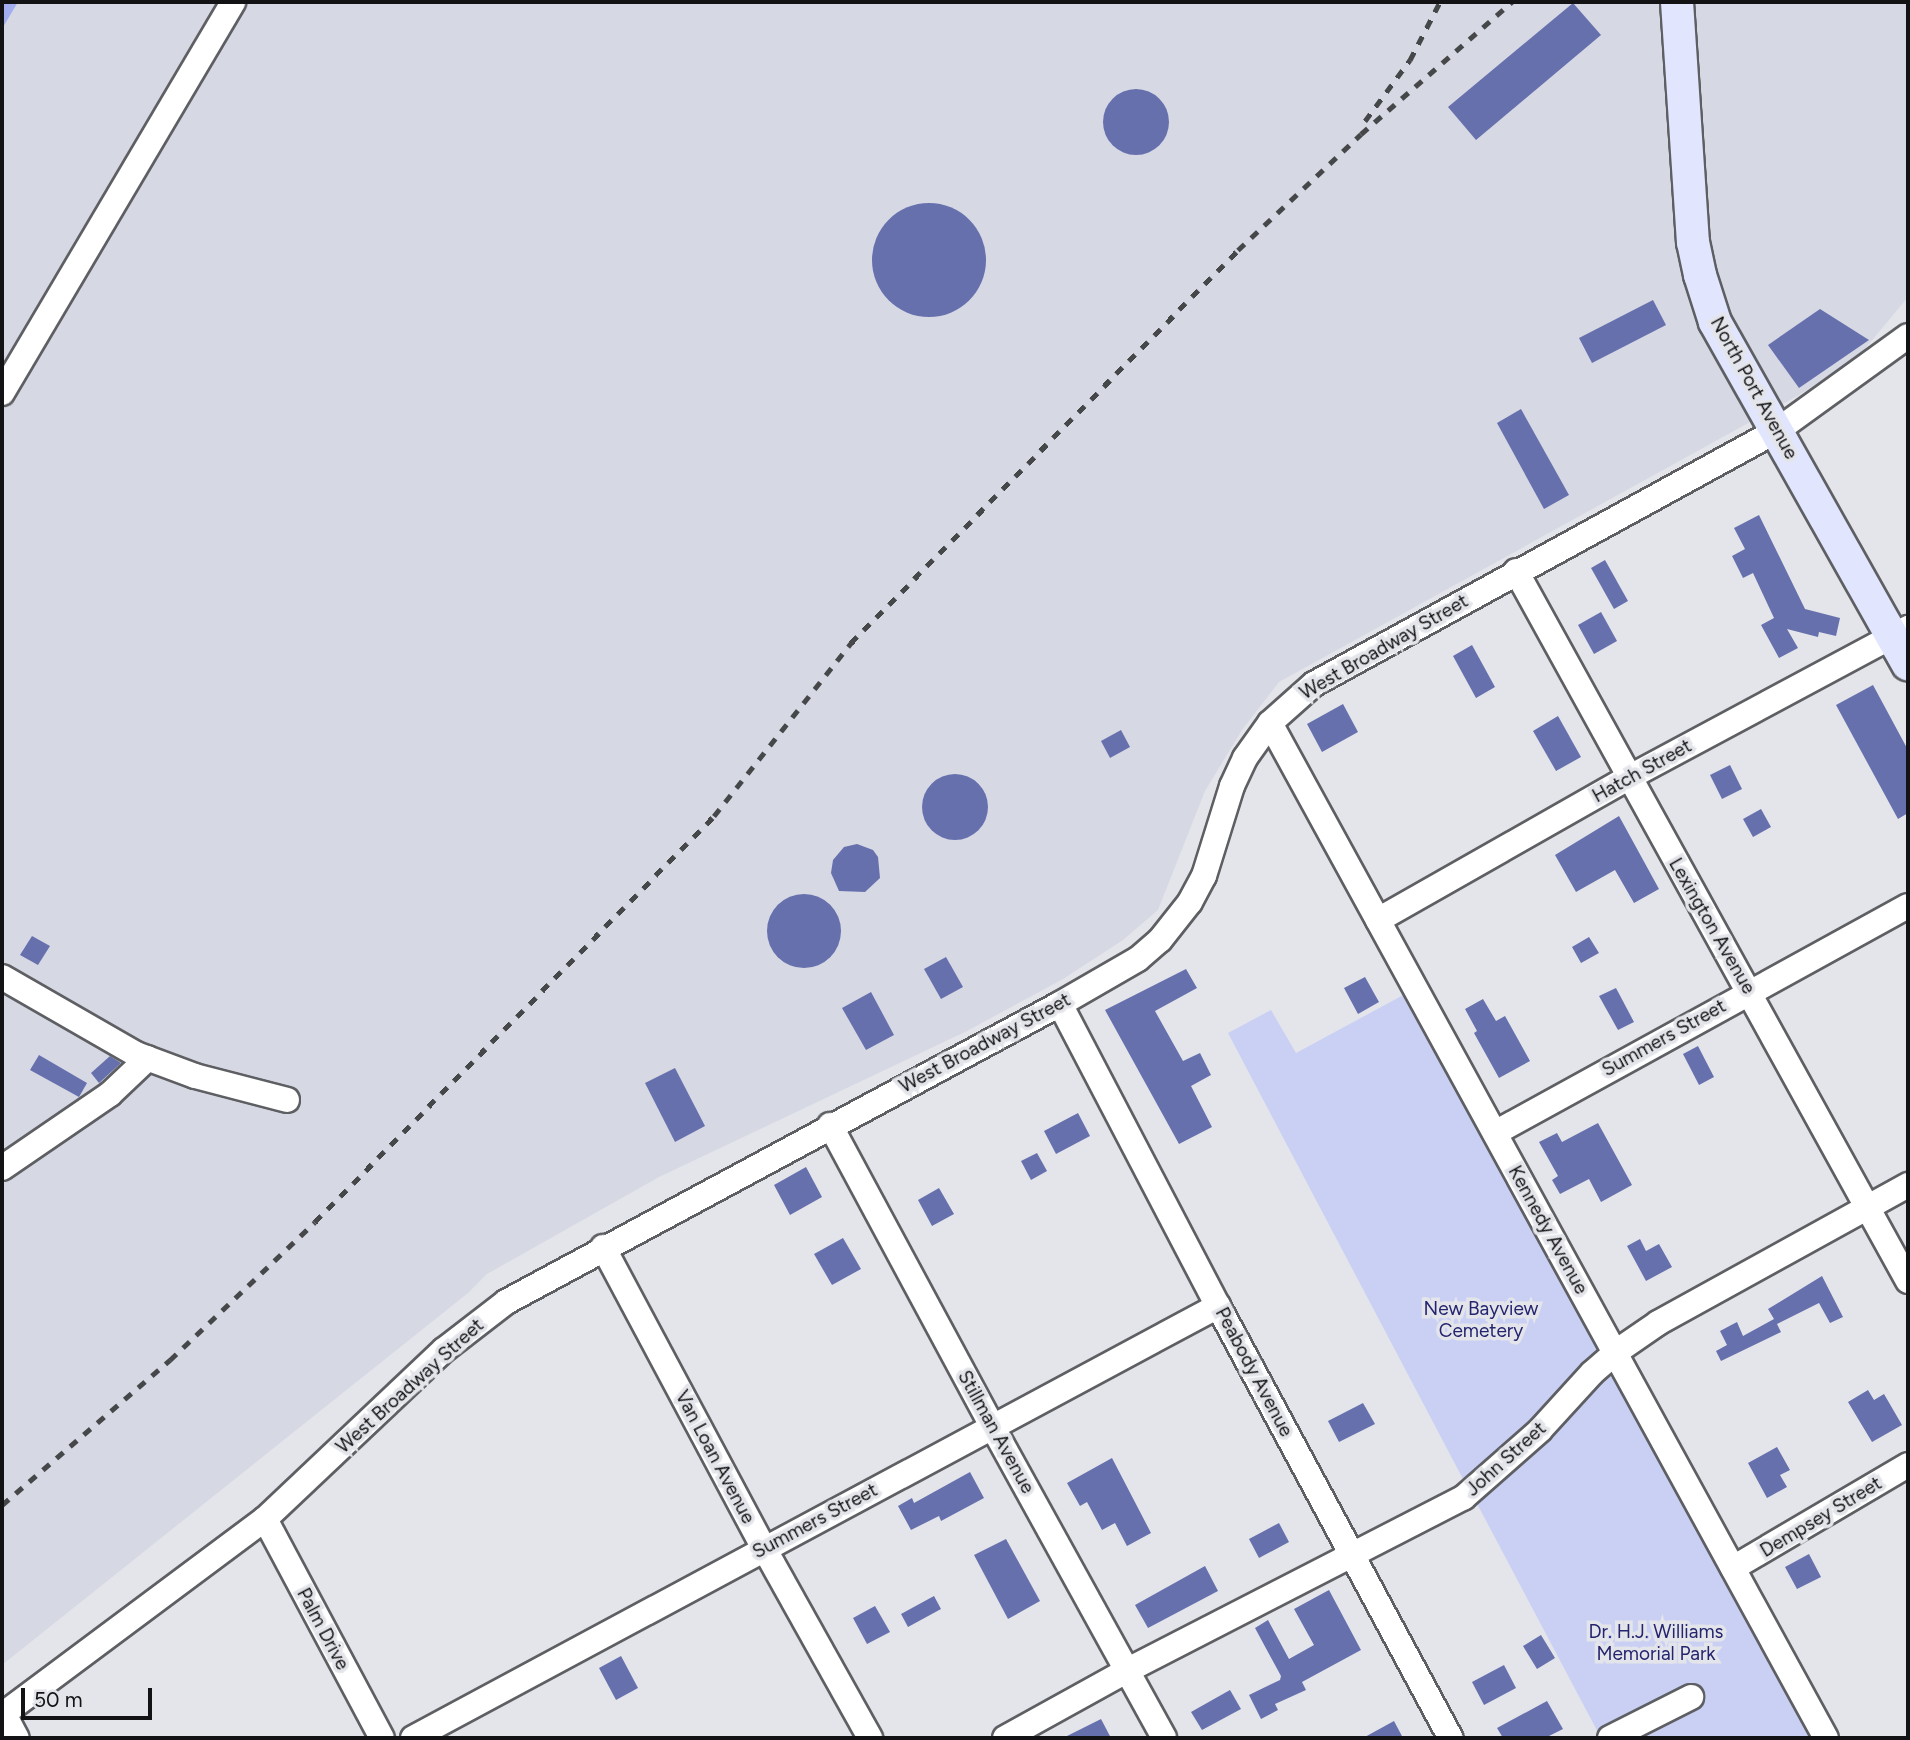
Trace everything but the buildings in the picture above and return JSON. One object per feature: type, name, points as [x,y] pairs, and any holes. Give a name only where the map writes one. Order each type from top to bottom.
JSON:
[{"type":"main road","name":"North Port Avenue","points":[[1677,2],[1693,242],[1715,322],[1777,430],[1901,632],[1908,664]]},
{"type":"street","points":[[2,393],[233,2]]},
{"type":"street","name":"West Broadway Street","points":[[3,1714],[265,1519],[444,1350],[506,1302],[603,1247],[1060,1004],[1138,959],[1160,940],[1190,902],[1204,876],[1232,786],[1245,758],[1270,723],[1314,684],[1777,430],[1908,336]]},
{"type":"street","name":"Lexington Avenue","points":[[1516,571],[1908,1281]]},
{"type":"street","name":"Hatch Street","points":[[1378,920],[1628,778],[1901,632]]},
{"type":"street","name":"Kennedy Avenue","points":[[1270,723],[1826,1738]]},
{"type":"street","name":"Summers Street","points":[[1495,1133],[1908,906]]},
{"type":"street","points":[[2,977],[148,1058],[194,1076],[287,1100]]},
{"type":"street","name":"Peabody Avenue","points":[[1060,1004],[1218,1306],[1451,1738]]},
{"type":"street","points":[[2,1168],[110,1094],[148,1058]]},
{"type":"street","name":"Stillman Avenue","points":[[830,1125],[1164,1738]]},
{"type":"street","name":"John Street","points":[[1005,1738],[1128,1670],[1463,1498],[1541,1430],[1592,1373],[1658,1322],[1908,1185]]},
{"type":"street","name":"Van Loan Avenue","points":[[603,1247],[764,1548],[870,1738]]},
{"type":"street","name":"Summers Street","points":[[413,1738],[1218,1306]]},
{"type":"street","name":"Dempsey Street","points":[[1733,1568],[1908,1465]]},
{"type":"street","name":"Palm Drive","points":[[265,1519],[382,1738]]},
{"type":"street","points":[[1610,1738],[1691,1697]]},
{"type":"street","points":[[3,1714],[17,1738]]},
{"type":"shaded area","points":[[18,2],[1908,2],[1908,297],[1859,356],[1799,395],[1279,682],[1242,730],[1205,791],[1158,910],[1123,940],[1063,979],[967,1031],[659,1177],[487,1274],[468,1293],[2,1665],[2,29]]},
{"type":"green space","name":"New Bayview Cemetery","points":[[1407,993],[1598,1344],[1596,1353],[1518,1435],[1463,1479],[1228,1033],[1271,1010],[1296,1053]]},
{"type":"green space","name":"Dr. H.J. Williams Memorial Park","points":[[1604,1378],[1617,1379],[1814,1738],[1601,1738],[1474,1498],[1516,1468]]},
{"type":"water","points":[[2,2],[18,2],[2,29]]},
{"type":"railway","points":[[1365,121],[1410,60],[1440,2]]},
{"type":"railway","points":[[2,1505],[170,1360],[315,1222],[714,816],[851,643],[1238,250],[1361,134],[1512,2]]}]
